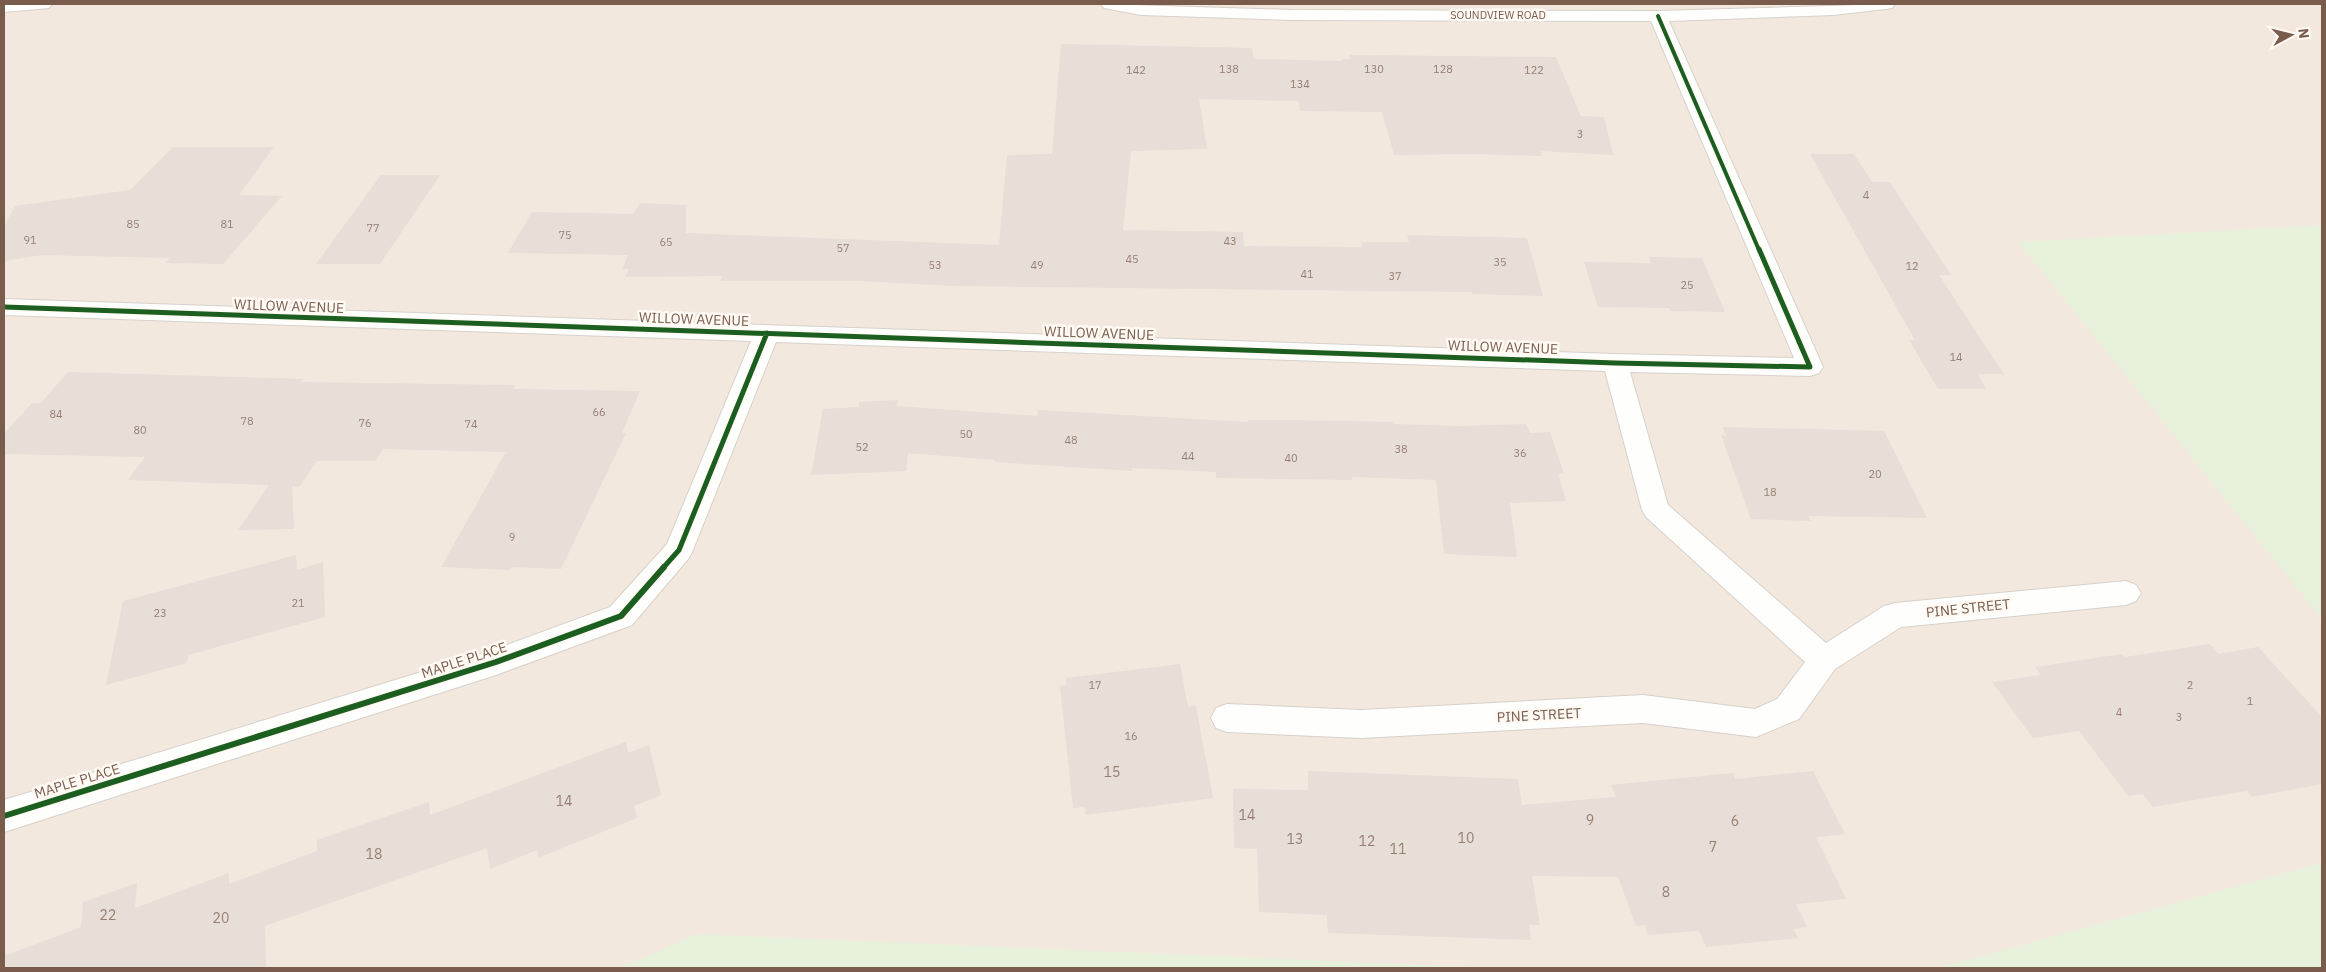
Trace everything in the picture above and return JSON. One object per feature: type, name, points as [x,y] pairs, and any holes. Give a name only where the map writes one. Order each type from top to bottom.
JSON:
[{"type":"street","points":[[4,7],[42,4]]},
{"type":"street","name":"SOUNDVIEW ROAD","points":[[1110,4],[1141,10],[1291,15],[1658,16],[1833,10],[1886,4]]},
{"type":"street","name":"WILLOW AVENUE","points":[[4,307],[1810,367],[1658,16]]},
{"type":"street","name":"MAPLE PLACE","points":[[4,816],[496,662],[621,616],[679,550],[767,333]]},
{"type":"street","points":[[1615,362],[1656,510],[1824,660]]},
{"type":"street","name":"PINE STREET","points":[[1227,718],[1361,724],[1643,709],[1756,723],[1788,708],[1824,660],[1895,615],[2126,592]]},
{"type":"shaded area","points":[[4,4],[2322,4],[2322,968],[4,968]]},
{"type":"green space","points":[[2322,225],[2322,619],[2018,242]]},
{"type":"green space","points":[[2322,863],[2322,968],[1938,968]]},
{"type":"green space","points":[[696,934],[1500,968],[621,968]]},
{"type":"building","points":[[1061,44],[1252,48],[1254,59],[1342,61],[1342,59],[1350,59],[1350,55],[1556,57],[1581,116],[1604,117],[1613,155],[1541,151],[1542,156],[1472,154],[1394,155],[1382,112],[1300,111],[1299,101],[1199,99],[1207,149],[1131,151],[1123,230],[1243,232],[1244,246],[1362,247],[1361,242],[1409,242],[1407,235],[1527,238],[1543,296],[1472,294],[1472,292],[955,286],[858,281],[720,281],[722,276],[625,277],[629,269],[622,269],[628,255],[508,253],[532,212],[633,214],[640,203],[686,205],[686,233],[999,245],[1007,155],[1052,154]]},
{"type":"building","points":[[173,147],[274,147],[239,195],[282,196],[223,264],[165,263],[170,258],[42,255],[4,261],[4,226],[15,206],[130,190]]},
{"type":"building","points":[[1810,154],[1854,154],[1872,182],[1890,182],[1951,275],[1939,275],[2004,374],[1978,374],[1986,389],[1938,389],[1909,340],[1915,340]]},
{"type":"building","points":[[381,175],[440,175],[380,264],[316,264]]},
{"type":"building","points":[[1649,257],[1702,258],[1725,312],[1670,311],[1669,308],[1598,307],[1584,262],[1651,263]]},
{"type":"building","points":[[68,372],[303,379],[301,382],[515,385],[513,389],[640,391],[622,433],[626,433],[561,569],[512,567],[510,570],[441,567],[506,452],[383,449],[376,461],[317,461],[299,487],[292,486],[294,529],[238,530],[269,485],[128,480],[145,457],[4,454],[4,434],[32,403],[41,403]]},
{"type":"building","points":[[898,400],[897,406],[1037,416],[1038,410],[1248,422],[1248,420],[1287,420],[1393,422],[1393,424],[1460,426],[1526,424],[1530,433],[1550,432],[1564,474],[1558,474],[1566,501],[1510,503],[1517,557],[1444,554],[1436,480],[1352,477],[1352,480],[1216,478],[1216,472],[1132,468],[1132,471],[995,462],[995,460],[908,453],[906,471],[811,475],[823,409],[859,407],[859,402]]},
{"type":"building","points":[[1723,427],[1884,431],[1927,518],[1808,516],[1811,521],[1751,519],[1721,435],[1726,436]]},
{"type":"building","points":[[296,555],[297,570],[323,562],[325,617],[188,655],[187,663],[106,685],[123,601]]},
{"type":"building","points":[[2210,644],[2218,654],[2258,647],[2322,717],[2322,784],[2252,797],[2247,791],[2153,807],[2143,794],[2128,796],[2079,731],[2033,738],[1992,682],[2041,675],[2035,667],[2122,654],[2125,657]]},
{"type":"building","points":[[1180,664],[1188,707],[1196,706],[1213,798],[1086,815],[1085,807],[1073,808],[1060,686],[1066,685],[1066,678]]},
{"type":"building","points":[[626,742],[628,753],[649,745],[661,795],[634,806],[637,818],[538,858],[537,850],[490,869],[487,848],[265,926],[266,968],[4,968],[4,956],[81,927],[83,902],[137,883],[135,908],[229,873],[229,884],[317,851],[317,840],[429,802],[430,815]]},
{"type":"building","points":[[1308,771],[1518,779],[1522,805],[1616,797],[1611,785],[1733,773],[1735,779],[1813,771],[1845,834],[1816,837],[1846,899],[1796,904],[1807,927],[1794,929],[1798,938],[1706,947],[1699,931],[1648,935],[1645,925],[1636,926],[1618,877],[1532,876],[1540,925],[1529,925],[1531,940],[1328,933],[1327,915],[1259,912],[1257,849],[1234,848],[1233,789],[1308,790]]},
{"type":"cycle path","points":[[4,307],[1615,363],[1810,367],[1658,16]]},
{"type":"cycle path","points":[[4,816],[496,662],[621,616],[679,550],[767,333]]}]
